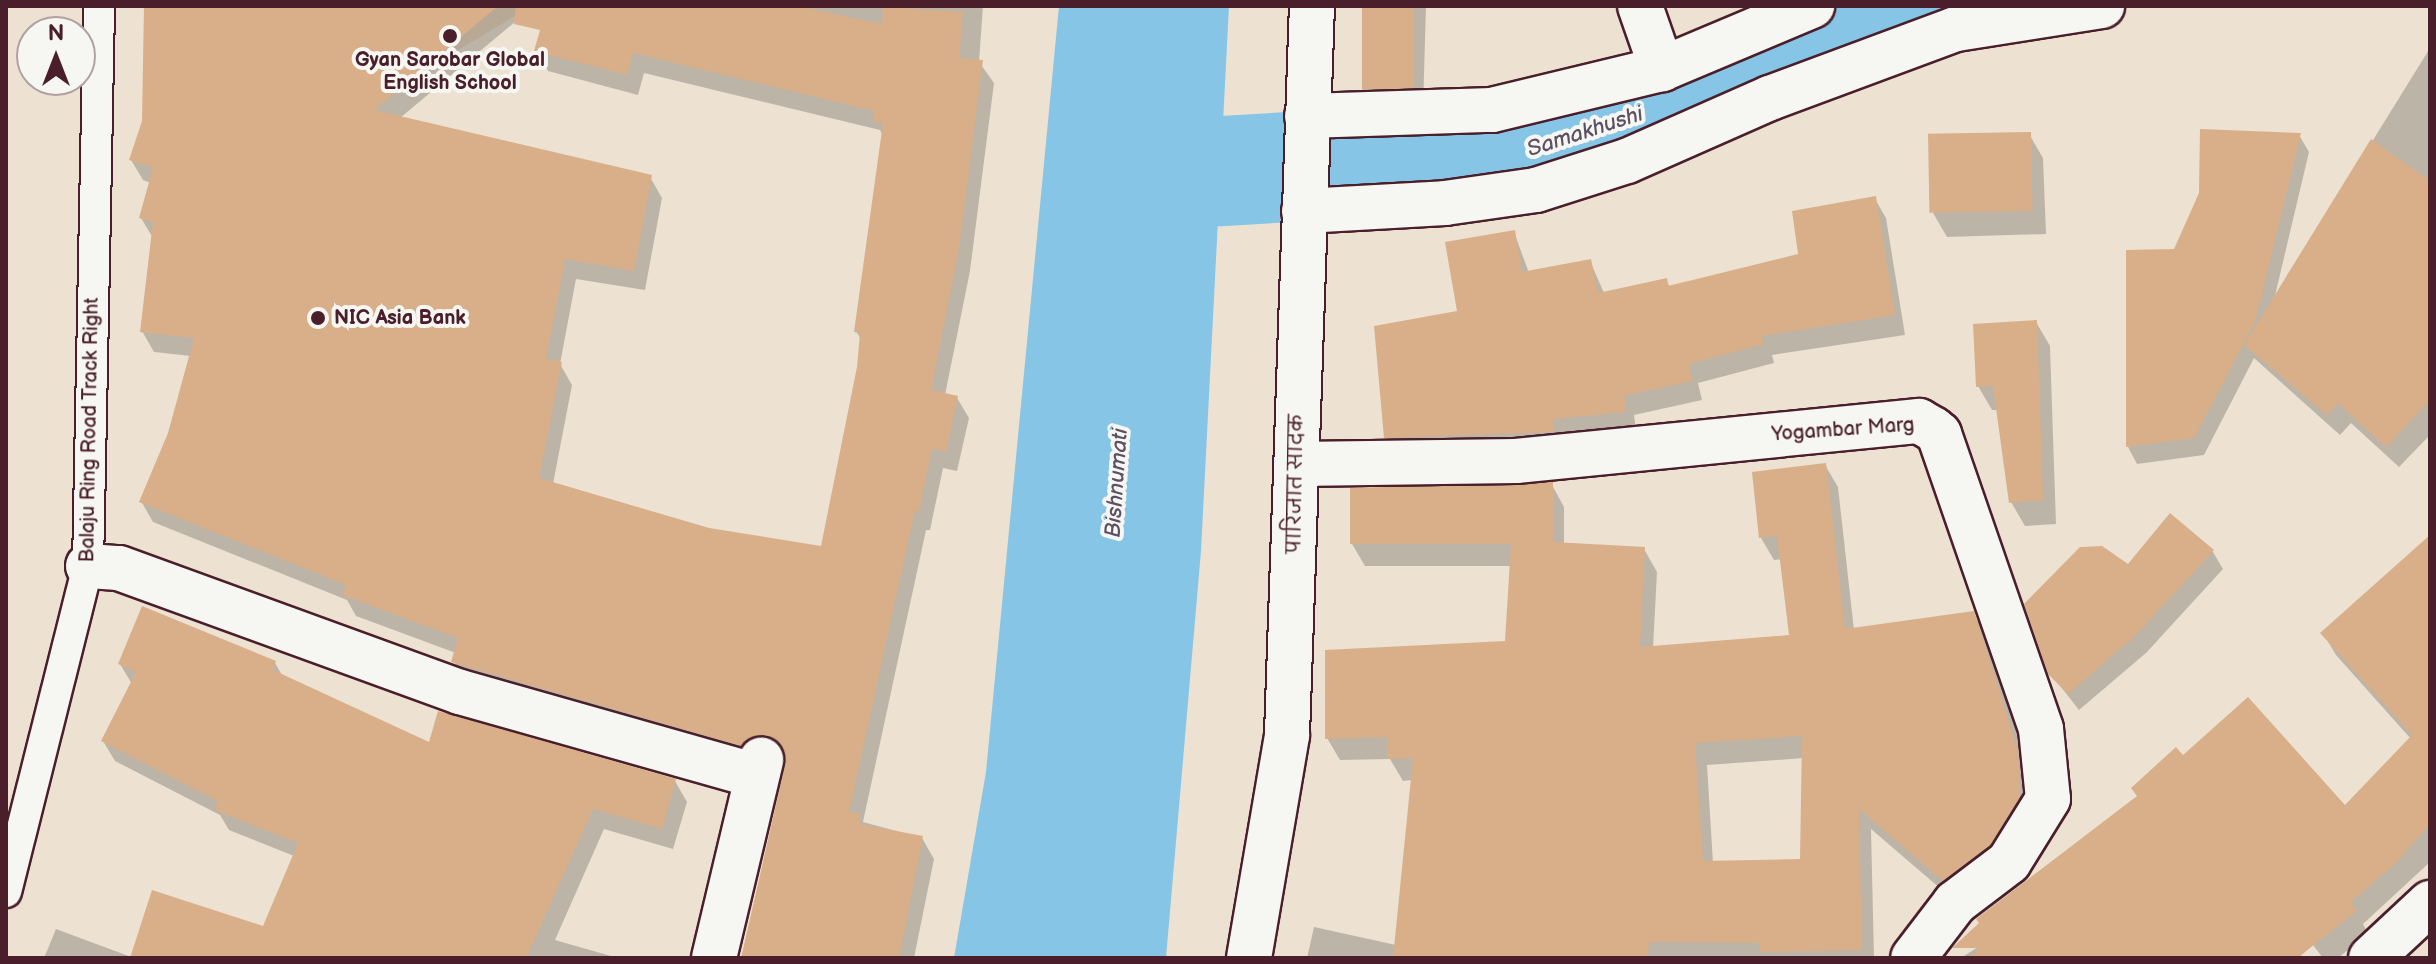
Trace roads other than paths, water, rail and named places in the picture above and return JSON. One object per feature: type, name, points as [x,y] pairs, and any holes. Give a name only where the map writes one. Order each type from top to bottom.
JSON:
[{"type":"street","name":"पारिजात सादक","points":[[1249,958],[1287,735],[1312,6]]},
{"type":"street","points":[[1640,6],[1662,69]]},
{"type":"street","points":[[1307,120],[1492,110],[1662,69],[1812,6]]},
{"type":"street","points":[[1304,202],[1491,199],[1536,190],[1627,161],[1770,98],[1956,29],[2102,6]]},
{"type":"street","name":"Yogambar Marg","points":[[1297,464],[1516,461],[1919,421],[1939,434],[2041,729],[2048,799],[2009,862],[1955,903],[1913,958]]},
{"type":"street","points":[[88,566],[119,568],[460,692],[758,768],[714,958]]},
{"type":"street","points":[[2371,958],[2430,903]]},
{"type":"lane","name":"Balaju Ring Road Track Right","points":[[6,892],[88,566],[99,6]]},
{"type":"water","name":"Bishnumati","points":[[1059,6],[1229,6],[1201,551],[1166,958],[954,958],[986,772]]},
{"type":"waterway","name":"Samakhushi","points":[[1139,176],[1529,153],[1708,91],[1881,15],[1916,6]]},
{"type":"place","name":"Gyan Sarobar Global English School","points":[[450,36]]},
{"type":"place","name":"NIC Asia Bank","points":[[318,318]]}]
